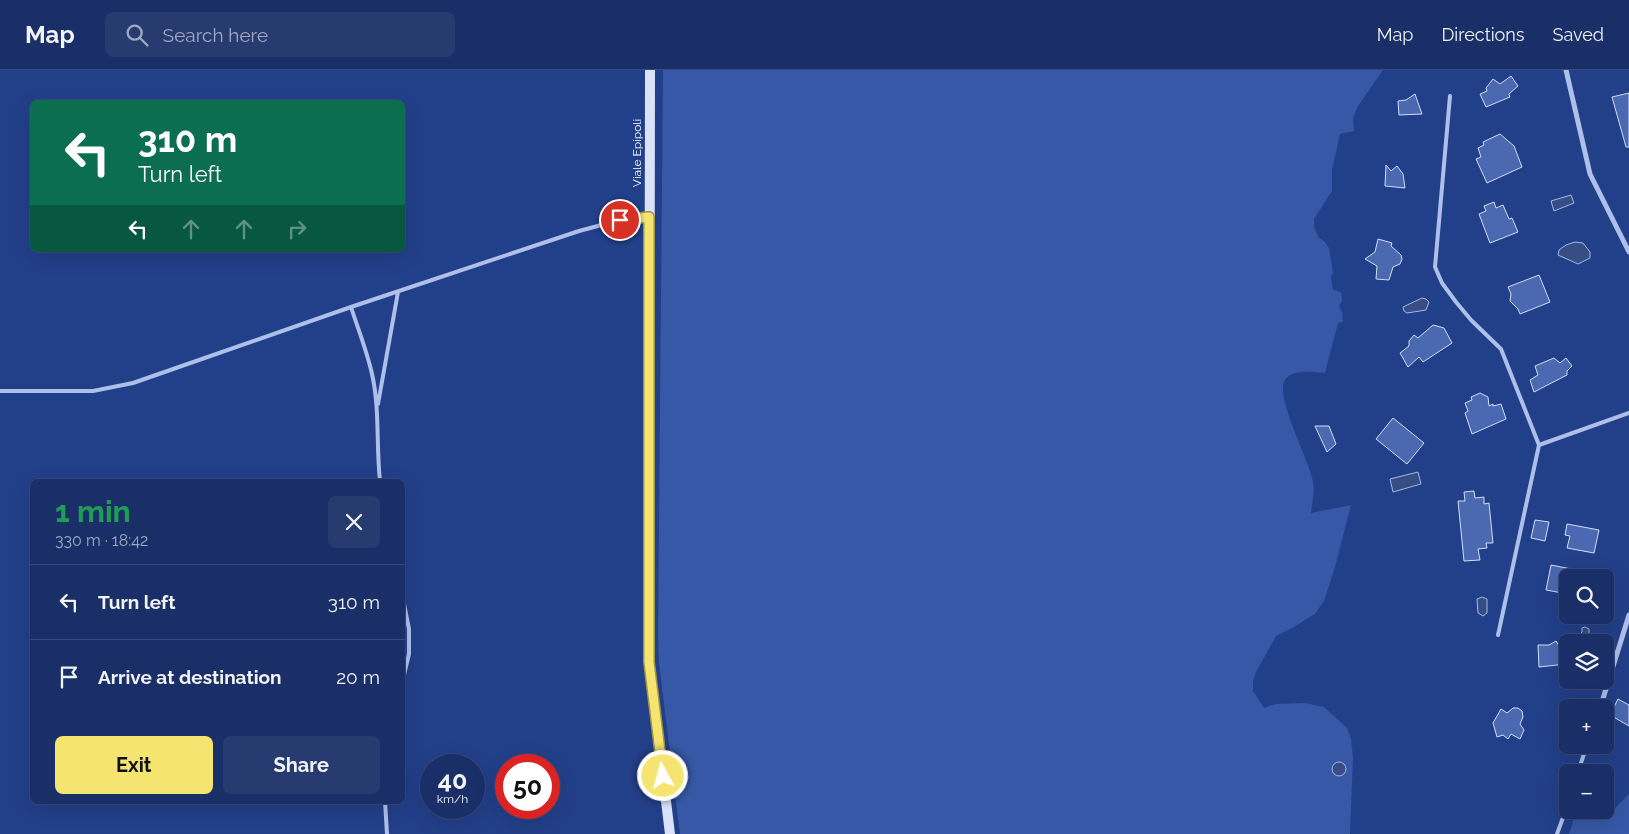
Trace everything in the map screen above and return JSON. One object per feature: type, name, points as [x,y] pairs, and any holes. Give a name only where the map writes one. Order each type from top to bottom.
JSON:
[{"type":"main road","name":"Viale Epipoli","points":[[650,70],[649,662],[670,834]]},
{"type":"street","points":[[1566,70],[1590,174],[1629,252]]},
{"type":"street","points":[[1602,699],[1629,615]]},
{"type":"lane","points":[[1450,96],[1435,267],[1442,282],[1456,302],[1471,320],[1501,349],[1540,445],[1498,636]]},
{"type":"lane","points":[[0,391],[93,392],[133,383],[579,231],[620,220],[649,217]]},
{"type":"lane","points":[[377,409],[398,292]]},
{"type":"lane","points":[[351,308],[372,374],[377,409],[377,455],[380,479]]},
{"type":"lane","points":[[1540,445],[1629,413]]},
{"type":"lane","points":[[405,609],[409,630],[409,654],[405,671]]},
{"type":"lane","points":[[385,804],[387,834]]},
{"type":"lane","points":[[1557,834],[1562,819]]},
{"type":"shaded area","points":[[663,70],[1383,70],[1358,106],[1353,118],[1354,131],[1340,134],[1332,170],[1332,191],[1314,219],[1314,227],[1319,238],[1329,248],[1333,272],[1331,278],[1333,290],[1341,292],[1342,301],[1339,306],[1343,322],[1338,323],[1325,373],[1303,372],[1293,374],[1285,380],[1283,388],[1288,414],[1313,482],[1314,494],[1311,513],[1351,505],[1324,601],[1315,614],[1276,636],[1256,672],[1253,682],[1253,691],[1264,708],[1276,704],[1305,703],[1324,707],[1347,728],[1351,739],[1353,758],[1350,834],[680,834],[659,663],[658,637]]},
{"type":"shaded area","points":[[1571,195],[1574,203],[1554,211],[1551,201]]},
{"type":"shaded area","points":[[1575,242],[1583,243],[1590,252],[1590,258],[1578,264],[1558,255],[1559,250]]},
{"type":"shaded area","points":[[1422,298],[1429,302],[1426,310],[1407,313],[1404,311],[1403,307]]},
{"type":"shaded area","points":[[1418,472],[1421,484],[1393,492],[1390,479]]},
{"type":"shaded area","points":[[1482,597],[1487,599],[1487,613],[1483,616],[1478,613],[1477,599]]},
{"type":"shaded area","points":[[1582,628],[1589,629],[1589,634],[1580,634]]},
{"type":"shaded area","points":[[1336,762],[1342,762],[1346,769],[1342,776],[1336,776],[1332,772],[1332,766]]},
{"type":"shaded area","points":[[1629,794],[1629,834],[1569,834],[1574,819],[1614,819],[1614,806],[1615,808]]},
{"type":"building","points":[[1511,76],[1518,86],[1509,94],[1510,97],[1486,107],[1480,94],[1487,91],[1486,88],[1493,79],[1500,84]]},
{"type":"building","points":[[1629,93],[1629,147],[1626,147],[1612,97]]},
{"type":"building","points":[[1415,94],[1422,114],[1399,115],[1398,101],[1406,100]]},
{"type":"building","points":[[1500,134],[1514,146],[1522,167],[1487,183],[1476,159],[1481,157],[1478,148],[1484,145],[1483,142]]},
{"type":"building","points":[[1386,165],[1391,171],[1397,166],[1403,174],[1405,188],[1385,186]]},
{"type":"building","points":[[1494,202],[1496,208],[1503,205],[1509,219],[1512,218],[1518,232],[1490,243],[1479,214],[1486,211],[1484,206]]},
{"type":"building","points":[[1378,239],[1392,243],[1391,246],[1401,255],[1400,264],[1393,267],[1389,280],[1376,279],[1377,266],[1365,259],[1375,252]]},
{"type":"building","points":[[1539,275],[1550,302],[1520,314],[1510,301],[1511,294],[1508,287]]},
{"type":"building","points":[[1433,325],[1444,328],[1452,343],[1423,362],[1419,357],[1408,367],[1400,353],[1409,346],[1409,341],[1414,335],[1418,338]]},
{"type":"building","points":[[1554,358],[1560,363],[1566,358],[1572,366],[1567,371],[1567,375],[1534,392],[1530,380],[1538,375],[1535,366]]},
{"type":"building","points":[[1480,393],[1488,397],[1489,406],[1501,404],[1506,419],[1472,434],[1465,413],[1468,411],[1465,403],[1472,400],[1471,397]]},
{"type":"building","points":[[1393,418],[1424,443],[1407,464],[1376,439]]},
{"type":"building","points":[[1315,426],[1329,426],[1336,444],[1327,452]]},
{"type":"building","points":[[1474,491],[1475,498],[1484,497],[1484,504],[1489,503],[1493,543],[1486,543],[1487,548],[1478,549],[1480,560],[1464,561],[1458,501],[1465,501],[1464,492]]},
{"type":"building","points":[[1535,520],[1549,522],[1545,541],[1531,538]]},
{"type":"building","points":[[1567,524],[1599,530],[1594,553],[1567,548],[1570,536],[1565,535]]},
{"type":"building","points":[[1551,565],[1572,569],[1559,569],[1559,592],[1546,590]]},
{"type":"building","points":[[1556,641],[1559,646],[1559,665],[1539,667],[1538,645],[1549,645]]},
{"type":"building","points":[[1618,699],[1629,705],[1629,726],[1614,717],[1614,707]]},
{"type":"building","points":[[1513,708],[1518,708],[1522,711],[1523,717],[1520,724],[1524,730],[1520,739],[1511,734],[1508,739],[1503,735],[1497,737],[1493,723],[1501,709],[1507,713]]},
{"type":"route","points":[[620,220],[649,217],[649,662],[663,776]]}]
